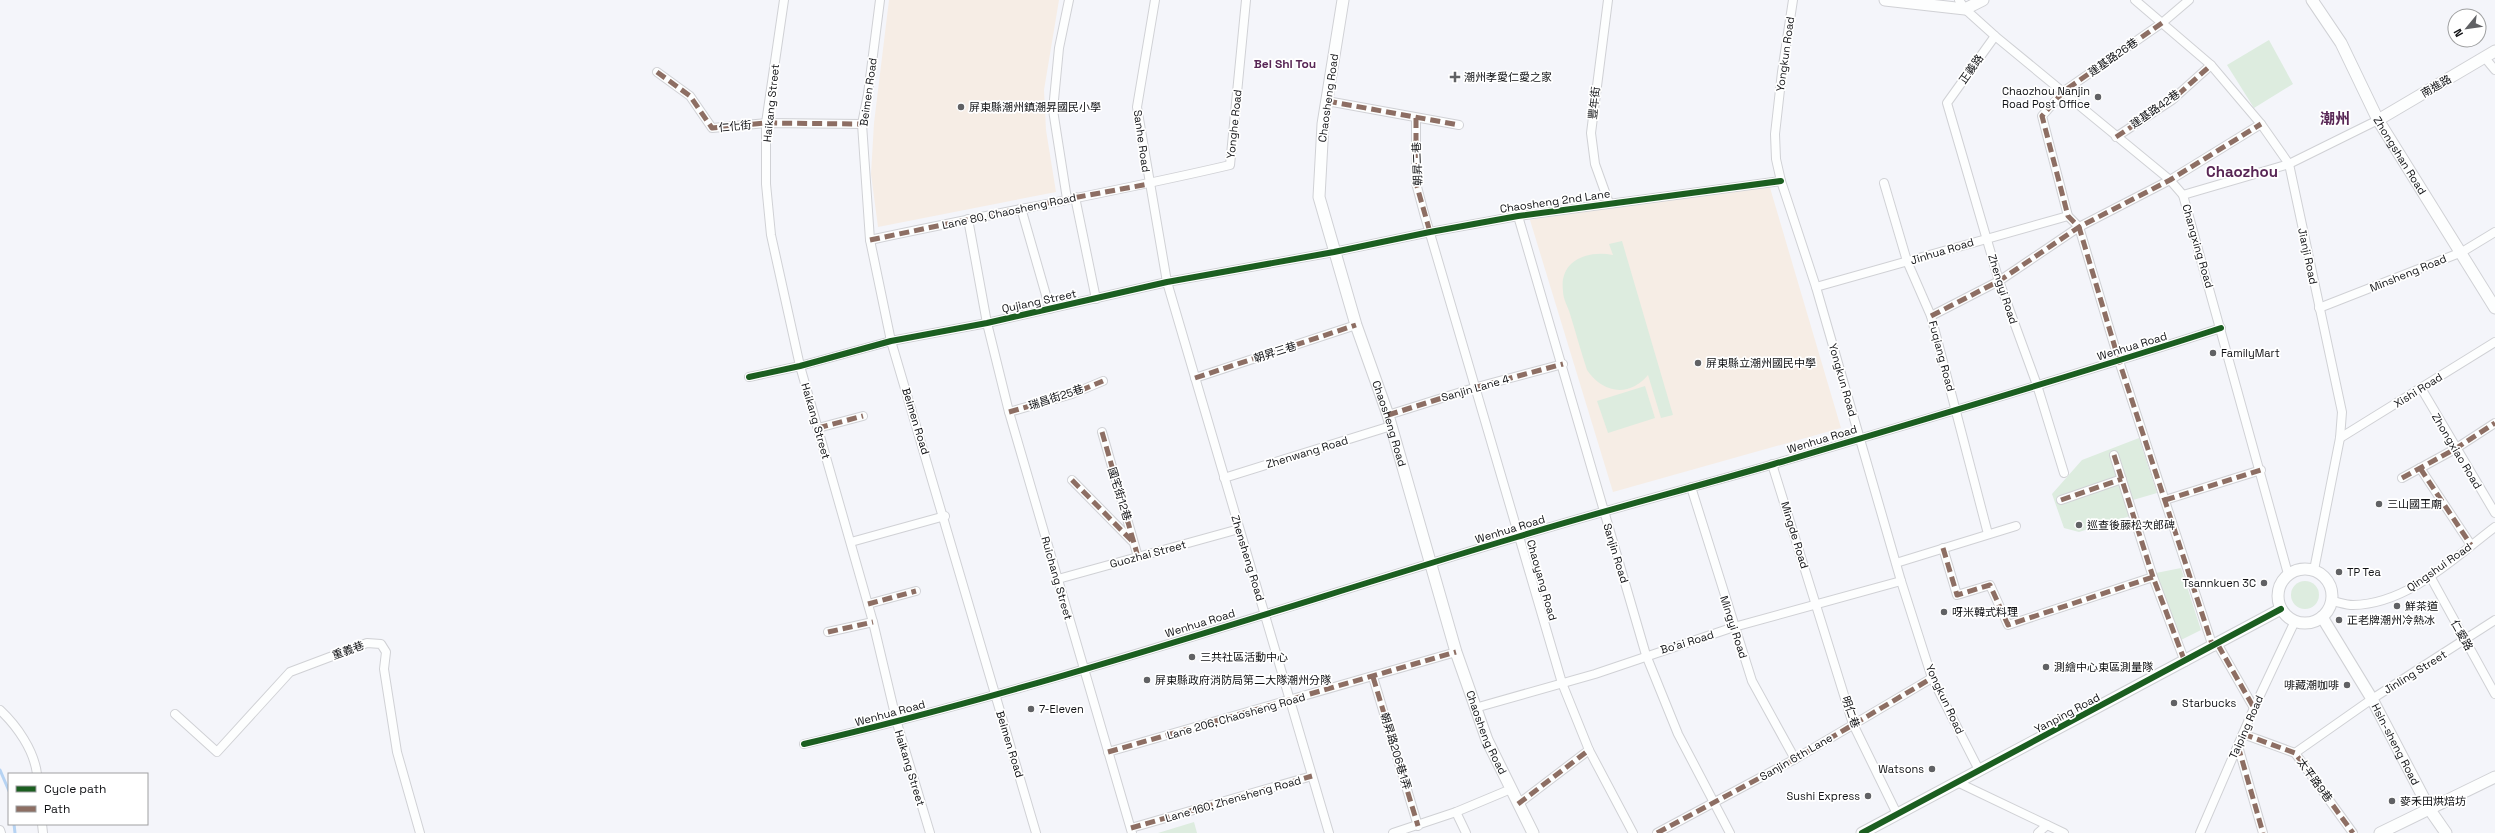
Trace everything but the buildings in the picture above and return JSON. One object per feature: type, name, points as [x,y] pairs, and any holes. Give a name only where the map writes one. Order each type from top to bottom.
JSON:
[{"type":"main road","name":"Chaosheng Road","points":[[1343,0],[1327,100],[1320,161],[1319,197],[1356,326],[1388,415],[1456,652],[1487,740],[1533,833]]},
{"type":"main road","points":[[1885,0],[1962,5],[1983,0]]},
{"type":"main road","name":"Zhongshan Road","points":[[2312,0],[2341,43],[2378,120],[2462,252],[2495,308]]},
{"type":"main road","name":"南進路","points":[[2378,120],[2495,51]]},
{"type":"main road","points":[[2305,568],[2314,570],[2321,573],[2330,586],[2332,601],[2322,617],[2307,623],[2295,621],[2281,609],[2278,596],[2279,588],[2288,574],[2305,568]]},
{"type":"main road","name":"Yanping Road","points":[[1862,833],[2216,646],[2281,609]]},
{"type":"main road","name":"Hsin-sheng Road","points":[[2322,617],[2372,699],[2430,810],[2446,833]]},
{"type":"main road","points":[[2380,833],[2495,778]]},
{"type":"street","name":"Haikang Street","points":[[784,0],[766,123],[766,184],[771,235],[800,366],[868,604],[897,723],[930,833]]},
{"type":"street","name":"Beimen Road","points":[[880,0],[868,94],[862,124],[870,240],[892,341],[945,516],[1036,833]]},
{"type":"street","points":[[1069,0],[1058,48],[1053,110],[1071,198],[1096,299]]},
{"type":"street","name":"Sanhe Road","points":[[1155,0],[1137,107],[1167,282]]},
{"type":"street","name":"Yonghe Road","points":[[1149,184],[1230,165],[1246,0]]},
{"type":"street","name":"豐年街","points":[[1608,0],[1591,133],[1595,164],[1609,203]]},
{"type":"street","name":"Yongkun Road","points":[[1793,0],[1782,72],[1775,134],[1776,159],[1781,180],[1816,287],[1901,582],[1932,678],[1979,770]]},
{"type":"street","name":"Jianji Road","points":[[2135,0],[2211,65],[2261,124],[2289,164],[2342,412],[2340,438],[2314,570]]},
{"type":"street","name":"建基路26巷","points":[[2068,216],[2042,116],[2064,91],[2162,22],[2189,0]]},
{"type":"street","name":"Changxing Road","points":[[1962,5],[1995,36],[2064,91],[2170,180],[2183,195],[2261,470],[2288,574]]},
{"type":"street","name":"正義路","points":[[1986,238],[1947,103],[1995,36]]},
{"type":"street","points":[[2485,58],[2495,70]]},
{"type":"street","name":"建基路42巷","points":[[2116,136],[2172,100],[2211,65]]},
{"type":"street","name":"仁化街","points":[[657,72],[690,96],[712,128],[766,123],[862,124]]},
{"type":"street","points":[[1327,100],[1416,118],[1460,125]]},
{"type":"street","name":"朝昇二巷","points":[[1416,118],[1416,183],[1430,232]]},
{"type":"street","points":[[2183,195],[2289,164],[2378,120]]},
{"type":"street","points":[[1931,316],[1999,281],[2079,227],[2170,180],[2261,124]]},
{"type":"street","name":"Chaosheng 2nd Lane","points":[[1334,252],[1518,216],[1781,180]]},
{"type":"street","name":"Fuqiang Road","points":[[1884,183],[1908,261],[1931,316],[1988,534]]},
{"type":"street","name":"Lane 80, Chaosheng Road","points":[[870,240],[1021,208],[1149,184]]},
{"type":"street","points":[[1021,208],[1050,309]]},
{"type":"street","name":"Sanjin Road","points":[[1518,216],[1563,364],[1603,511],[1646,655],[1678,734],[1730,833]]},
{"type":"street","points":[[2068,216],[2079,227],[2119,361],[2165,500],[2216,646],[2254,708]]},
{"type":"street","name":"Jinhua Road","points":[[1816,287],[2068,216]]},
{"type":"street","name":"Ruichang Street","points":[[968,219],[987,323],[1008,412],[1131,831]]},
{"type":"street","name":"Chaoyang Road","points":[[1430,232],[1562,683],[1589,750],[1633,833]]},
{"type":"street","name":"Minsheng Road","points":[[2319,308],[2462,252],[2495,232]]},
{"type":"street","name":"Zhengyi Road","points":[[1986,238],[1999,281],[2037,385],[2064,473]]},
{"type":"street","name":"Qujiang Street","points":[[749,377],[800,366],[892,341],[987,323],[1167,282],[1334,252]]},
{"type":"street","name":"Zhensheng Road","points":[[1167,282],[1239,529],[1266,614],[1289,700],[1328,833]]},
{"type":"street","name":"朝昇三巷","points":[[1195,378],[1356,326]]},
{"type":"street","name":"Wenhua Road","points":[[804,744],[897,723],[1266,614],[1603,511],[1772,464],[2119,361],[2221,328]]},
{"type":"street","name":"Xishi Road","points":[[2340,438],[2495,342]]},
{"type":"street","name":"Sanjin Lane 4","points":[[1388,415],[1476,387],[1563,364]]},
{"type":"street","name":"瑞昌街25巷","points":[[1008,412],[1072,394],[1103,381]]},
{"type":"street","name":"Zhongxiao Road","points":[[2420,388],[2455,449],[2495,513]]},
{"type":"street","points":[[818,428],[863,416]]},
{"type":"street","points":[[2402,478],[2455,449],[2495,423]]},
{"type":"street","name":"Zhenwang Road","points":[[1224,478],[1391,426]]},
{"type":"street","name":"國宅街12巷","points":[[1102,432],[1138,557]]},
{"type":"street","points":[[2114,455],[2153,577],[2185,662]]},
{"type":"street","name":"Mingde Road","points":[[1772,464],[1817,606]]},
{"type":"street","points":[[2420,468],[2471,545]]},
{"type":"street","points":[[2165,500],[2261,470]]},
{"type":"street","points":[[2061,500],[2122,479]]},
{"type":"street","points":[[1072,480],[1134,543]]},
{"type":"street","name":"Mingyi Road","points":[[1690,487],[1752,682],[1795,759]]},
{"type":"street","points":[[851,542],[945,516]]},
{"type":"street","points":[[1896,563],[2016,526]]},
{"type":"street","name":"Qingshui Road","points":[[2332,601],[2353,605],[2381,599],[2406,590],[2430,576],[2495,527]]},
{"type":"street","name":"Guozhai Street","points":[[1058,579],[1239,529]]},
{"type":"street","points":[[1943,548],[1957,595],[1990,585],[2008,625],[2153,577]]},
{"type":"street","name":"仁愛路","points":[[2430,576],[2495,694]]},
{"type":"street","name":"Bo'ai Road","points":[[1475,708],[1562,683],[1734,627],[1817,606],[1901,582]]},
{"type":"street","points":[[868,604],[916,591]]},
{"type":"street","name":"明仁巷","points":[[1817,606],[1853,724],[1897,814]]},
{"type":"street","name":"Jinling Street","points":[[2295,753],[2372,699],[2466,641],[2495,620]]},
{"type":"street","name":"Taiping Road","points":[[2200,833],[2254,708],[2295,621]]},
{"type":"street","points":[[828,632],[872,622]]},
{"type":"street","name":"重義巷","points":[[175,714],[217,752],[290,672],[367,643],[381,644],[386,652],[384,669],[397,752],[420,833]]},
{"type":"street","name":"Lane 206, Chaosheng Road","points":[[1108,752],[1456,652]]},
{"type":"street","name":"朝昇路206巷1弄","points":[[1373,677],[1418,826]]},
{"type":"street","name":"Sanjin 6th Lane","points":[[1657,833],[1795,759],[1932,678]]},
{"type":"street","points":[[0,710],[15,724],[36,766],[37,773]]},
{"type":"street","name":"太平路9巷","points":[[2243,734],[2295,753],[2353,833]]},
{"type":"street","points":[[2238,746],[2263,833]]},
{"type":"street","points":[[1518,804],[1589,750]]},
{"type":"street","name":"Lane 160, Zhensheng Road","points":[[1131,831],[1312,776]]},
{"type":"street","points":[[1957,782],[2064,833]]},
{"type":"street","points":[[1393,833],[1418,826],[1456,812],[1511,789]]},
{"type":"street","points":[[1456,812],[1466,833]]},
{"type":"street","points":[[2038,833],[2047,825]]},
{"type":"shaded area","name":"屏東縣潮州鎮潮昇國民小學","points":[[889,0],[1059,0],[1044,90],[1046,130],[1056,192],[878,227],[871,174],[874,123]]},
{"type":"shaded area","name":"屏東縣立潮州國民中學","points":[[1768,181],[1841,428],[1613,492],[1530,220]]},
{"type":"green space","points":[[2269,40],[2293,84],[2254,108],[2227,65]]},
{"type":"green space","points":[[1622,241],[1673,415],[1661,418],[1648,375],[1633,387],[1617,390],[1601,384],[1593,378],[1587,370],[1564,297],[1563,280],[1570,265],[1585,256],[1594,254],[1613,255],[1609,244]]},
{"type":"green space","points":[[1645,386],[1655,418],[1608,433],[1597,401]]},
{"type":"green space","points":[[2139,438],[2157,493],[2133,500],[2156,573],[2181,568],[2201,630],[2173,644],[2130,516],[2079,532],[2064,528],[2052,494],[2082,460]]},
{"type":"green space","points":[[2305,581],[2315,585],[2319,595],[2315,605],[2305,609],[2295,605],[2291,595],[2295,585]]},
{"type":"green space","points":[[1194,822],[1197,833],[1158,833]]},
{"type":"waterway","points":[[0,770],[8,789]]},
{"type":"waterway","points":[[14,825],[15,833]]},
{"type":"marked path","points":[[2162,23],[2064,91],[2042,116],[2068,216],[2079,227],[2119,361],[2213,647]]},
{"type":"marked path","points":[[2116,137],[2172,100],[2211,65]]},
{"type":"marked path","points":[[657,72],[690,96],[712,128],[766,123],[862,124]]},
{"type":"marked path","points":[[1327,101],[1459,125]]},
{"type":"marked path","points":[[1416,118],[1416,183],[1430,232]]},
{"type":"marked path","points":[[1931,316],[1999,281],[2079,227],[2170,180],[2261,124]]},
{"type":"marked path","points":[[870,240],[1067,199],[1149,184]]},
{"type":"marked path","points":[[1195,378],[1356,325]]},
{"type":"marked path","points":[[1388,415],[1477,387],[1563,364]]},
{"type":"marked path","points":[[1009,412],[1072,394],[1103,381]]},
{"type":"marked path","points":[[818,428],[863,416]]},
{"type":"marked path","points":[[2402,478],[2455,449],[2495,423]]},
{"type":"marked path","points":[[1102,432],[1138,557]]},
{"type":"marked path","points":[[2114,455],[2153,577]]},
{"type":"marked path","points":[[2420,468],[2471,545]]},
{"type":"marked path","points":[[2165,500],[2261,470]]},
{"type":"marked path","points":[[2061,500],[2122,479]]},
{"type":"marked path","points":[[1072,480],[1133,542]]},
{"type":"marked path","points":[[1943,548],[1957,595],[1990,585],[2008,625],[2153,577],[2185,662]]},
{"type":"marked path","points":[[868,604],[916,591]]},
{"type":"marked path","points":[[828,632],[873,622]]},
{"type":"marked path","points":[[2218,645],[2254,708]]},
{"type":"marked path","points":[[1108,752],[1456,652]]},
{"type":"marked path","points":[[1373,677],[1418,826]]},
{"type":"marked path","points":[[1657,833],[1795,759],[1932,678]]},
{"type":"marked path","points":[[2243,734],[2295,753],[2353,833]]},
{"type":"marked path","points":[[2238,746],[2263,833]]},
{"type":"marked path","points":[[1518,804],[1589,750]]},
{"type":"marked path","points":[[1131,828],[1312,776]]},
{"type":"cycle path","points":[[749,377],[800,366],[891,341],[987,323],[1167,282],[1334,252],[1430,232],[1518,216],[1781,181]]},
{"type":"cycle path","points":[[804,744],[894,722],[1073,673],[1549,527],[1774,464],[1998,398],[2221,328]]},
{"type":"cycle path","points":[[1862,833],[2281,609]]},
{"type":"place","name":"潮州孝愛仁愛之家","points":[[1455,77]]},
{"type":"place","name":"Chaozhou Nanjin Road Post Office","points":[[2098,97]]},
{"type":"place","name":"屏東縣潮州鎮潮昇國民小學","points":[[961,107]]},
{"type":"place","name":"FamilyMart","points":[[2213,353]]},
{"type":"place","name":"屏東縣立潮州國民中學","points":[[1698,363]]},
{"type":"place","name":"三山國王廟","points":[[2379,504]]},
{"type":"place","name":"巡查後藤松次郎碑","points":[[2079,525]]},
{"type":"place","name":"TP Tea","points":[[2339,572]]},
{"type":"place","name":"Tsannkuen 3C","points":[[2264,583]]},
{"type":"place","name":"鮮茶道","points":[[2397,606]]},
{"type":"place","name":"呀米韓式料理","points":[[1944,612]]},
{"type":"place","name":"正老牌潮州冷熱冰","points":[[2339,620]]},
{"type":"place","name":"三共社區活動中心","points":[[1192,657]]},
{"type":"place","name":"測繪中心東區測量隊","points":[[2046,667]]},
{"type":"place","name":"屏東縣政府消防局第二大隊潮州分隊","points":[[1147,680]]},
{"type":"place","name":"啡藏潮咖啡","points":[[2347,685]]},
{"type":"place","name":"Starbucks","points":[[2174,703]]},
{"type":"place","name":"7-Eleven","points":[[1031,709]]},
{"type":"place","name":"Watsons","points":[[1932,769]]},
{"type":"place","name":"Sushi Express","points":[[1868,796]]},
{"type":"place","name":"麥禾田烘焙坊","points":[[2392,801]]},
{"type":"district","name":"Bei Shi Tou","points":[[1285,64]]},
{"type":"district","name":"潮州","points":[[2335,119]]},
{"type":"district","name":"Chaozhou","points":[[2242,172]]}]
